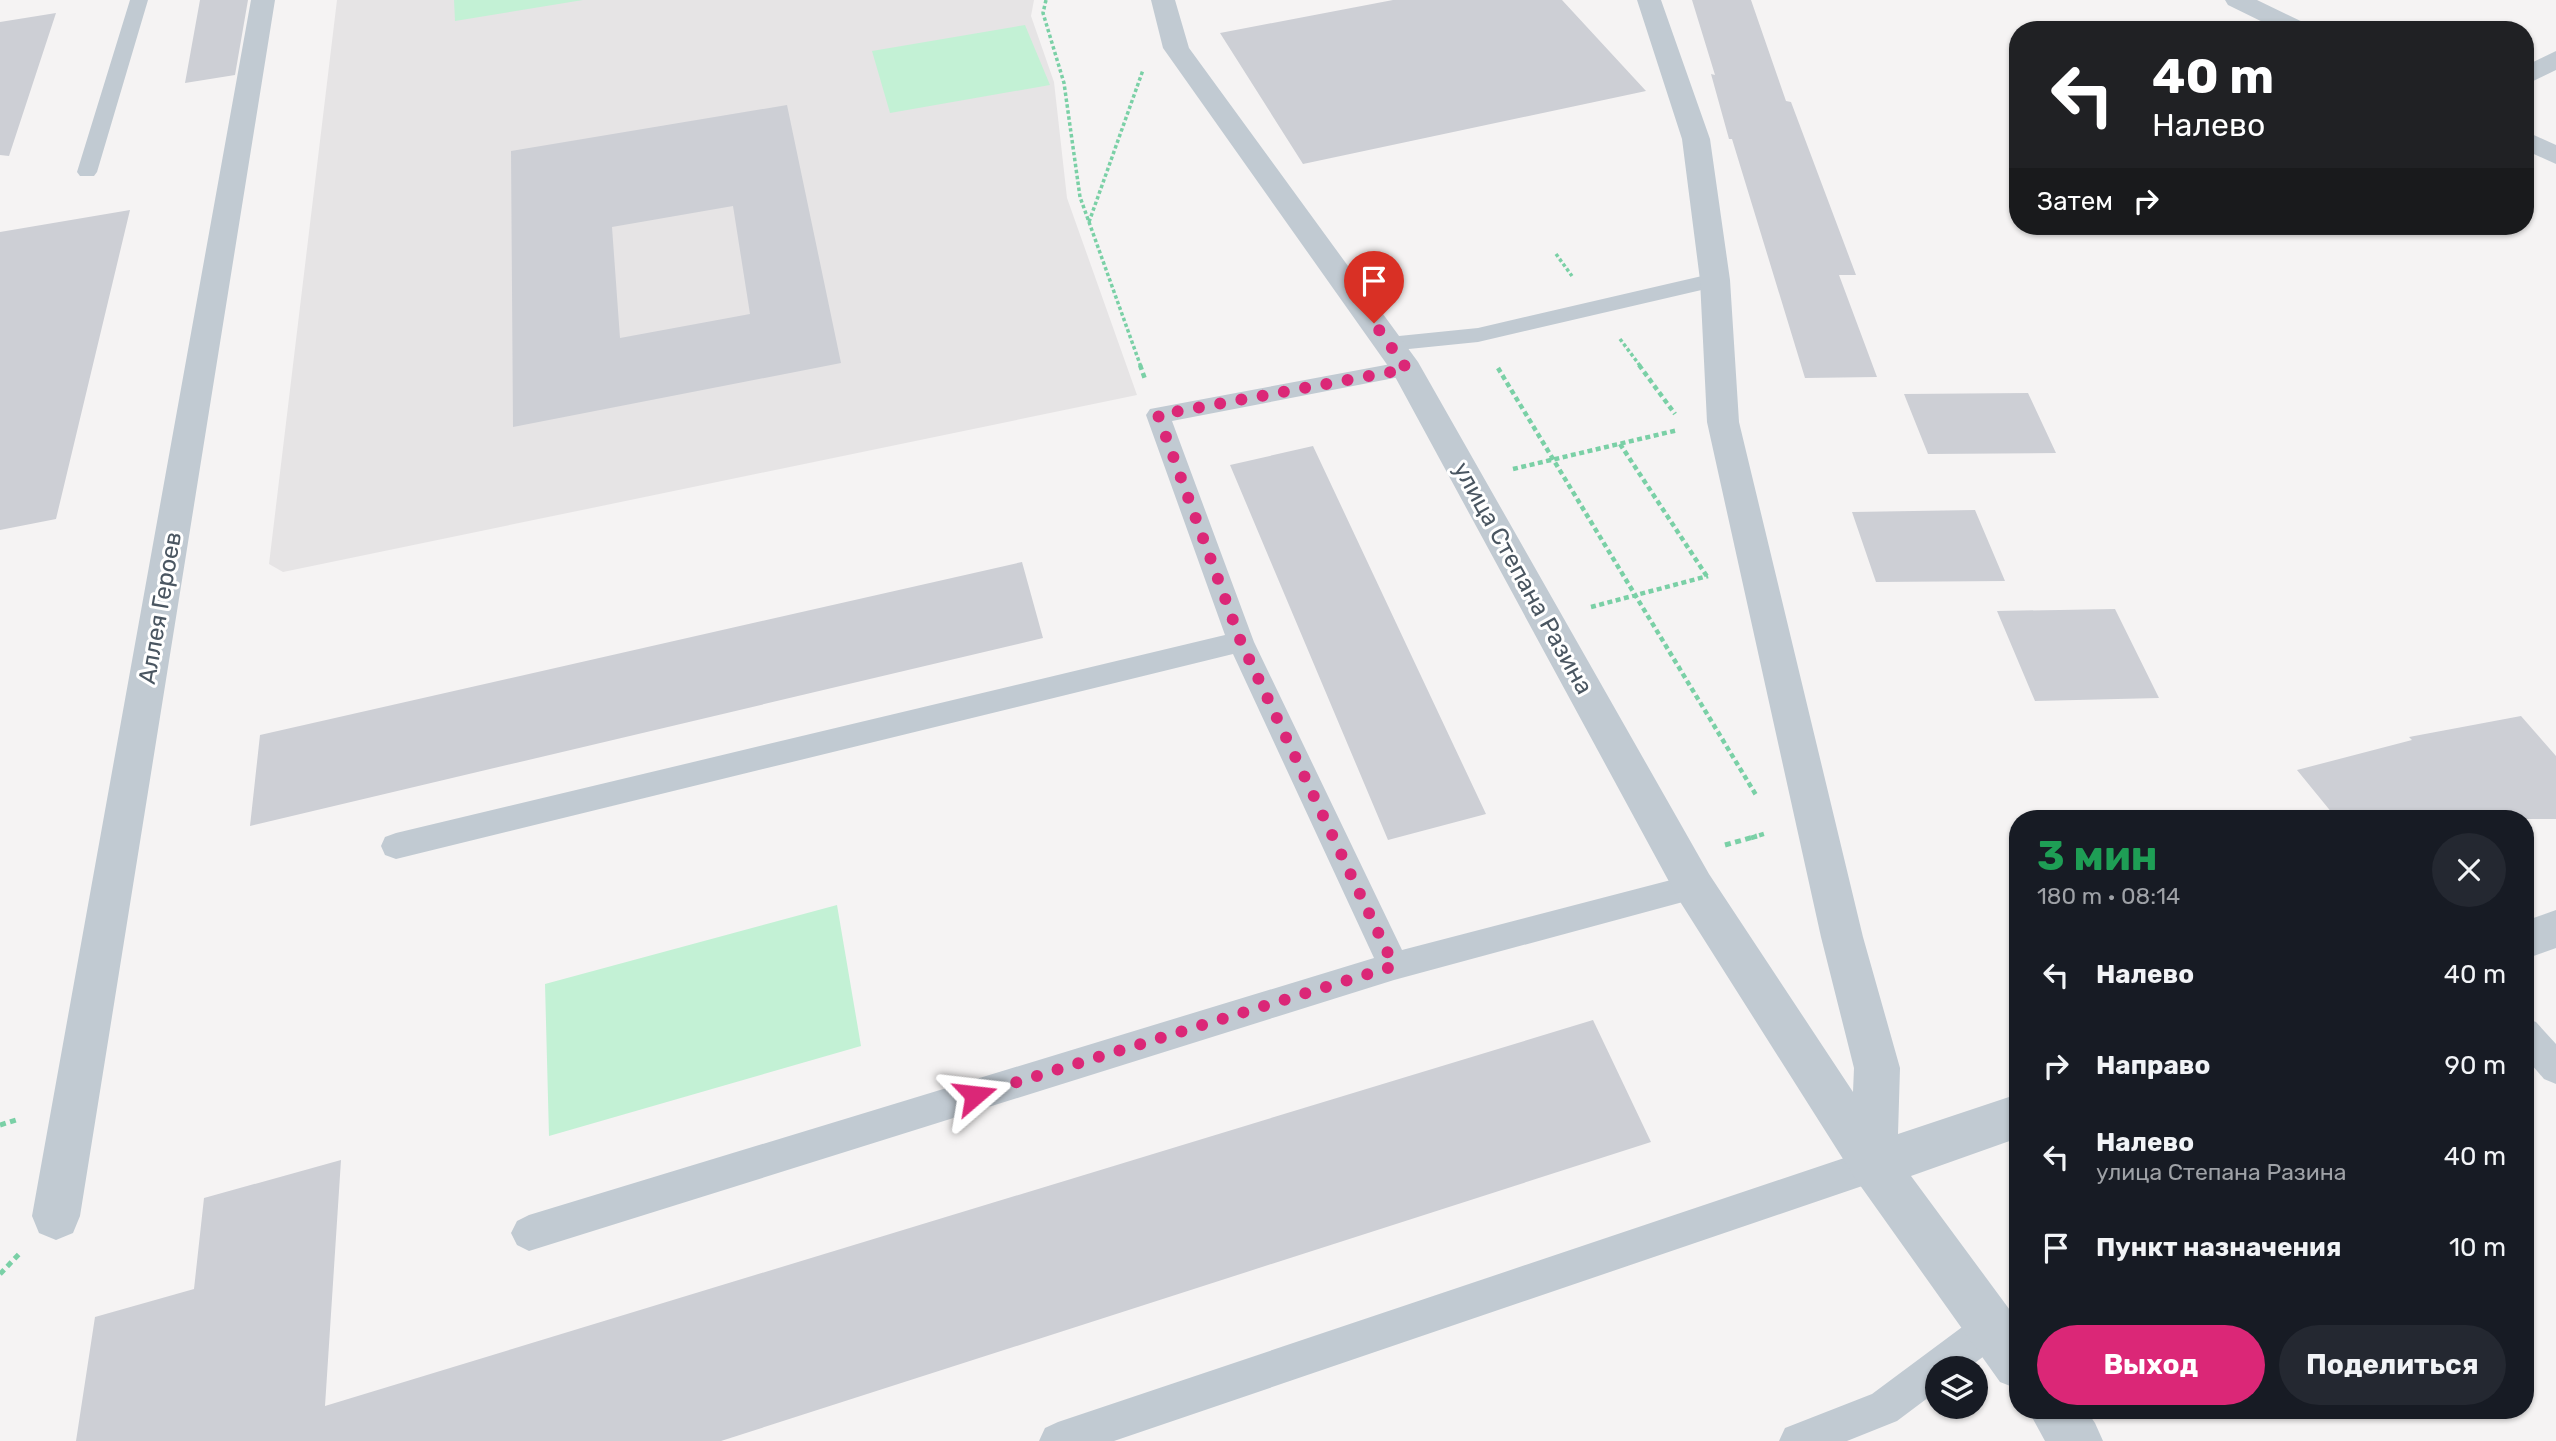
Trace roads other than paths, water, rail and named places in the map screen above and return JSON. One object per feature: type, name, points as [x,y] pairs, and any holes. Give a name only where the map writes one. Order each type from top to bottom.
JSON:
[{"type":"street","name":"Аллея Героев","points":[[56,1216],[263,0]]},
{"type":"street","name":"улица Степана Разина","points":[[1163,0],[1175,48],[1398,357],[1686,873],[1874,1165],[2009,1353]]},
{"type":"street","points":[[1649,0],[1696,139],[1715,280],[1723,422],[1816,823],[1877,1068],[1874,1165],[2009,1119]]},
{"type":"street","points":[[2237,0],[2281,21]]},
{"type":"street","points":[[2534,72],[2556,59]]},
{"type":"street","points":[[2534,144],[2556,156]]},
{"type":"street","points":[[2534,937],[2556,929]]},
{"type":"street","points":[[2061,1419],[2077,1441]]},
{"type":"lane","points":[[87,172],[139,0]]},
{"type":"lane","points":[[1394,966],[1241,642],[1158,415],[1478,335],[1715,280]]},
{"type":"lane","points":[[396,846],[1241,642]]},
{"type":"lane","points":[[529,1233],[1686,873]]},
{"type":"lane","points":[[2534,1043],[2556,1068]]},
{"type":"lane","points":[[1058,1441],[1874,1165]]},
{"type":"lane","points":[[1798,1441],[1884,1408],[1990,1329]]}]
